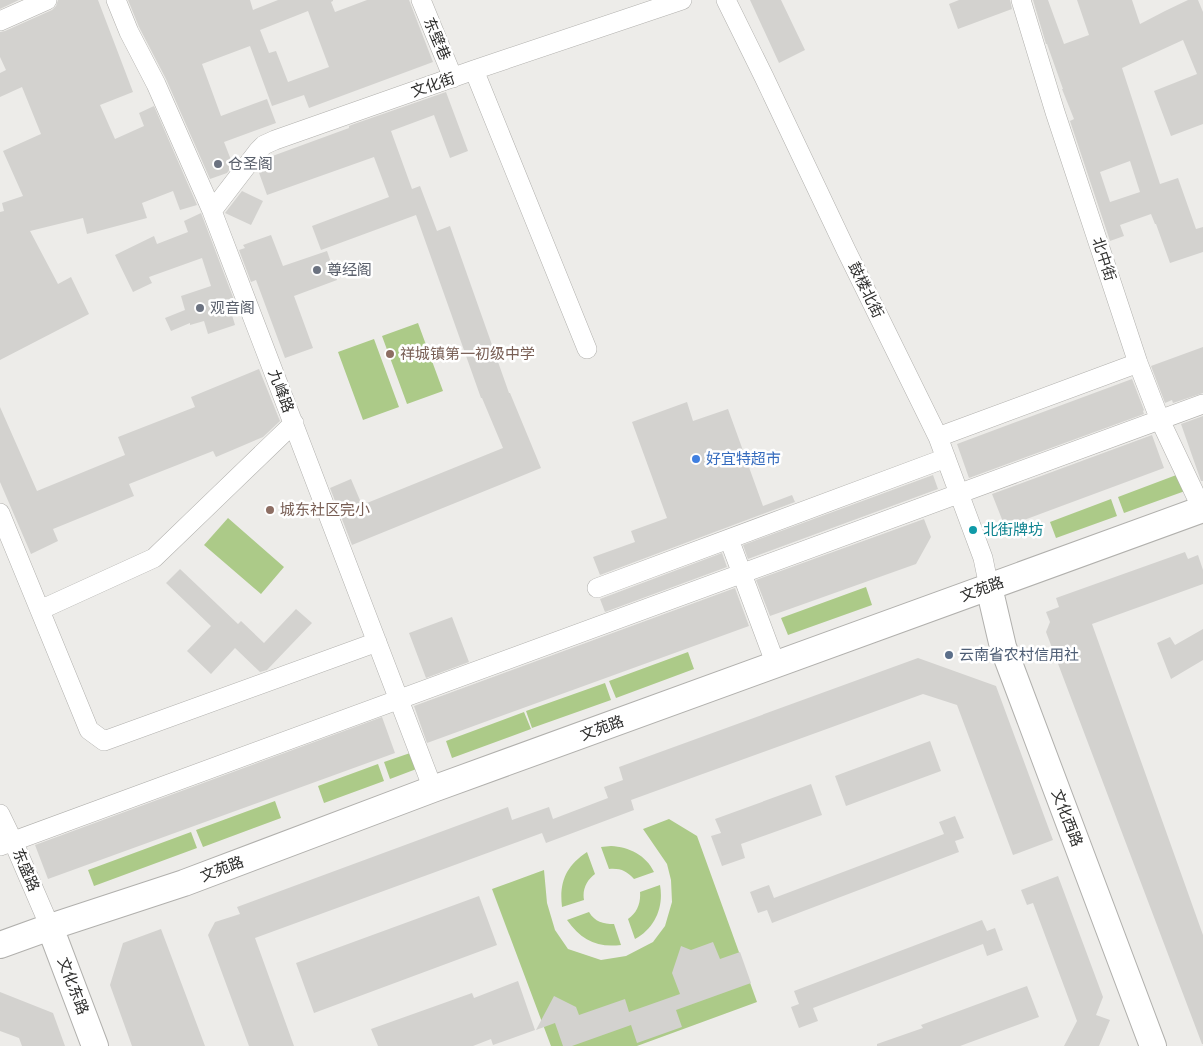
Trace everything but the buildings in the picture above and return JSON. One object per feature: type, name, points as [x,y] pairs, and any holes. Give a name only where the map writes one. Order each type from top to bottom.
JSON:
[{"type":"main road","name":"文苑路","points":[[0,945],[184,883],[433,789],[1203,510]]},
{"type":"main road","name":"文化西路","points":[[989,587],[1003,648],[1153,1046]]},
{"type":"main road","name":"文化东路","points":[[50,927],[95,1046]]},
{"type":"street","points":[[0,21],[47,0]]},
{"type":"street","name":"九峰路","points":[[116,0],[129,32],[156,84],[212,211],[433,789]]},
{"type":"street","name":"东壁巷","points":[[421,0],[453,78]]},
{"type":"street","name":"文化街","points":[[212,211],[258,150],[275,140],[682,0]]},
{"type":"street","name":"鼓楼北街","points":[[726,0],[938,437],[983,558],[989,587]]},
{"type":"street","name":"北中街","points":[[1021,0],[1055,112],[1138,363],[1160,420],[1203,510]]},
{"type":"street","points":[[474,70],[588,349]]},
{"type":"street","points":[[938,437],[1138,363]]},
{"type":"street","points":[[7,844],[1203,404]]},
{"type":"street","points":[[40,610],[154,558],[294,423]]},
{"type":"street","points":[[597,588],[946,458]]},
{"type":"street","points":[[0,513],[89,730],[104,741],[377,642]]},
{"type":"street","points":[[729,539],[776,665]]},
{"type":"street","name":"东盛路","points":[[0,814],[7,844],[50,927]]},
{"type":"green space","points":[[418,323],[443,391],[407,404],[382,336]]},
{"type":"green space","points":[[374,339],[399,407],[363,420],[338,352]]},
{"type":"green space","points":[[1179,474],[1185,491],[1124,513],[1118,497]]},
{"type":"green space","points":[[1111,499],[1117,516],[1056,538],[1050,522]]},
{"type":"green space","points":[[228,518],[284,567],[261,594],[204,545]]},
{"type":"green space","points":[[866,587],[872,605],[788,635],[781,618]]},
{"type":"green space","points":[[688,652],[694,669],[616,698],[609,681]]},
{"type":"green space","points":[[605,683],[611,700],[532,728],[526,711]]},
{"type":"green space","points":[[524,712],[531,729],[452,758],[446,741]]},
{"type":"green space","points":[[413,752],[419,768],[390,779],[384,762]]},
{"type":"green space","points":[[378,764],[384,781],[324,803],[318,786]]},
{"type":"green space","points":[[275,801],[281,818],[203,847],[196,830]]},
{"type":"green space","points":[[669,819],[697,836],[757,1002],[637,1046],[551,1046],[492,889],[544,870],[547,903],[555,930],[568,949],[601,960],[626,956],[653,942],[665,926],[672,902],[671,880],[667,864],[643,829]]},
{"type":"green space","points":[[191,832],[197,848],[94,886],[88,870]]},
{"type":"green space","points":[[601,847],[624,848],[636,853],[651,866],[654,872],[634,879],[623,871],[609,869]]},
{"type":"green space","points":[[587,852],[595,874],[586,885],[584,900],[562,907],[563,882],[566,875],[574,863]]},
{"type":"green space","points":[[660,885],[661,901],[653,923],[635,939],[628,919],[638,907],[640,892]]},
{"type":"green space","points":[[589,912],[600,922],[614,924],[621,945],[604,945],[590,941],[578,933],[567,920]]},
{"type":"place","name":"仓圣阁","points":[[218,164]]},
{"type":"place","name":"尊经阁","points":[[317,270]]},
{"type":"place","name":"观音阁","points":[[200,308]]},
{"type":"place","name":"祥城镇第一初级中学","points":[[390,354]]},
{"type":"place","name":"好宜特超市","points":[[696,459]]},
{"type":"place","name":"城东社区完小","points":[[270,510]]},
{"type":"place","name":"北街牌坊","points":[[973,530]]},
{"type":"place","name":"云南省农村信用社","points":[[949,655]]}]
